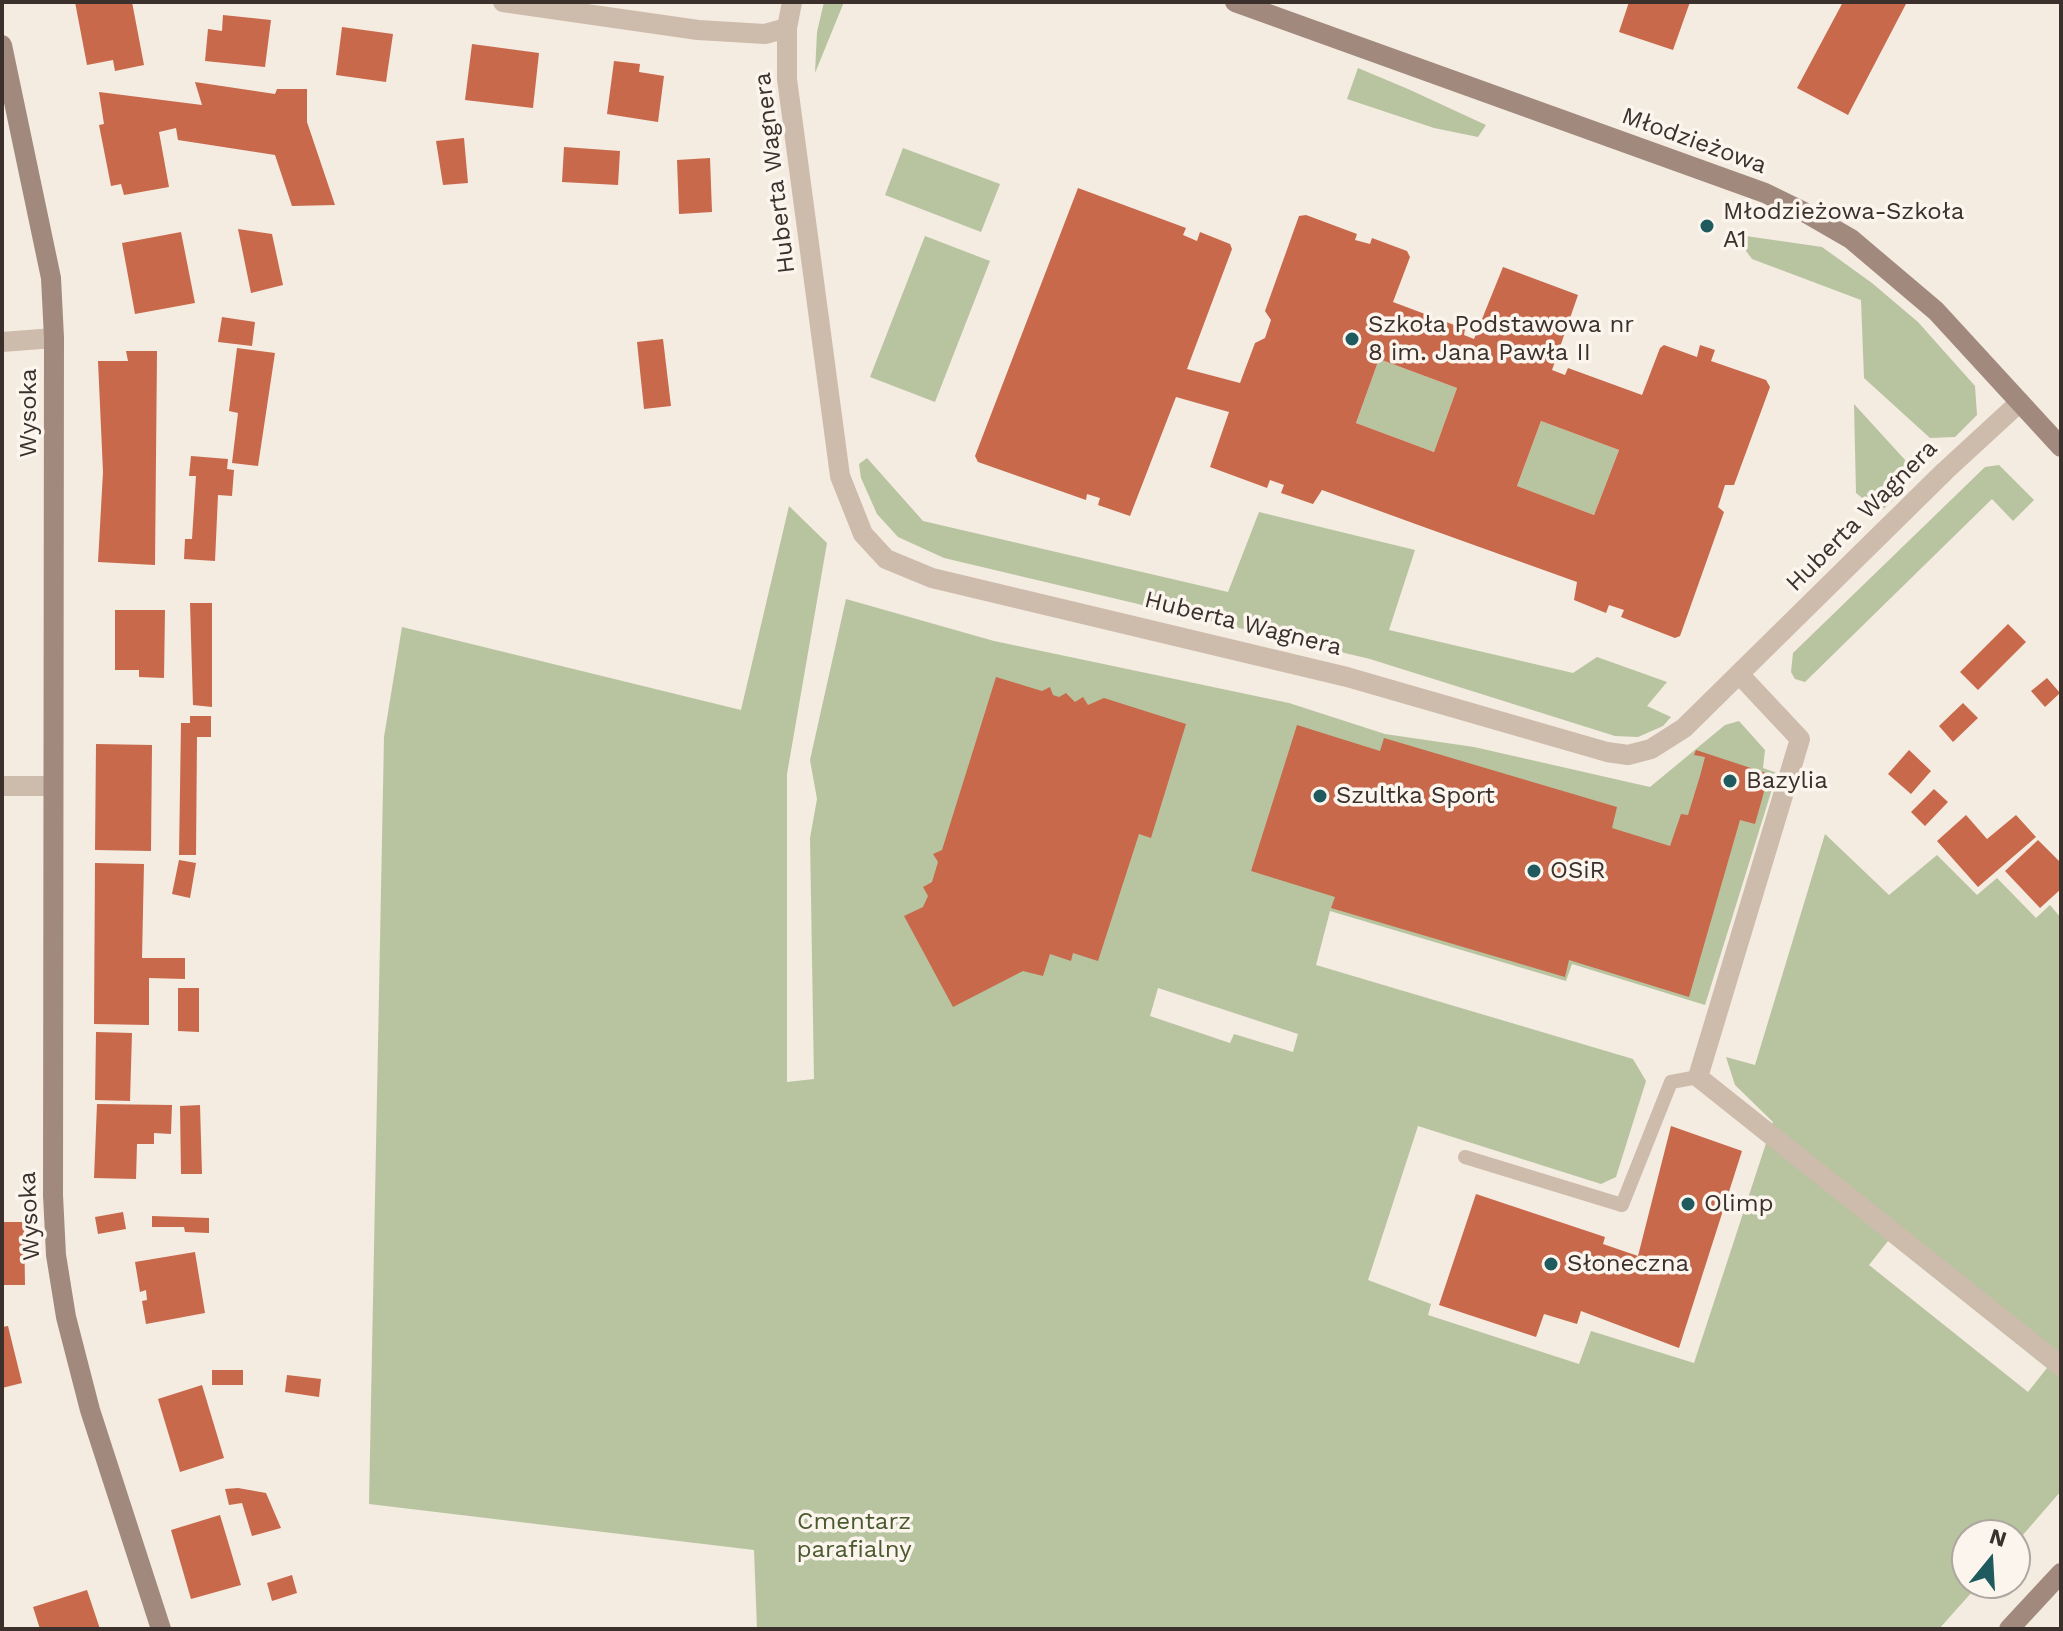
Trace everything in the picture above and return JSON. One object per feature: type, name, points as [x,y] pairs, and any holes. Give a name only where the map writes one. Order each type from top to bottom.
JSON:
[{"type":"street","points":[[503,2],[698,30],[765,34],[787,28]]},
{"type":"street","name":"Huberta Wagnera","points":[[792,2],[787,28],[787,79],[840,476],[863,534],[886,559],[932,578],[1347,677],[1607,752],[1628,755],[1651,749],[1684,728],[1954,461],[2020,402]]},
{"type":"street","name":"Młodzieżowa","points":[[1235,2],[1765,193],[1806,213],[1851,239],[1936,311],[2061,447]]},
{"type":"street","name":"Wysoka","points":[[2,45],[51,278],[54,338],[53,1195],[56,1255],[66,1317],[90,1410],[161,1629]]},
{"type":"street","points":[[2,342],[54,338]]},
{"type":"street","points":[[1739,674],[1800,739],[1698,1077],[2061,1366]]},
{"type":"street","points":[[2,786],[53,786]]},
{"type":"street","points":[[2009,1629],[2061,1573]]},
{"type":"lane","points":[[1465,1157],[1622,1205],[1671,1082],[1698,1077]]},
{"type":"green space","points":[[824,2],[844,2],[815,73],[817,32]]},
{"type":"green space","points":[[1358,68],[1486,125],[1478,137],[1434,128],[1347,99]]},
{"type":"green space","points":[[903,148],[1000,184],[981,232],[885,195]]},
{"type":"green space","points":[[925,236],[990,261],[935,402],[870,377]]},
{"type":"green space","points":[[1746,236],[1822,247],[1872,283],[1918,322],[1975,386],[1977,415],[1955,437],[1930,438],[1864,378],[1861,300],[1752,259],[1744,248]]},
{"type":"green space","points":[[1379,359],[1457,388],[1434,452],[1356,423]]},
{"type":"green space","points":[[1854,404],[1906,461],[1906,482],[1899,495],[1880,512],[1856,493]]},
{"type":"green space","points":[[1541,421],[1619,450],[1594,515],[1517,486]]},
{"type":"green space","points":[[867,458],[923,521],[1228,592],[1259,512],[1415,550],[1389,630],[1573,673],[1597,657],[1667,682],[1647,706],[1671,717],[1663,726],[1638,737],[1615,736],[1370,659],[944,558],[898,537],[877,514],[861,478],[859,464]]},
{"type":"green space","points":[[1999,465],[2034,500],[2013,521],[1992,499],[1805,682],[1795,679],[1791,672],[1793,653],[1985,467]]},
{"type":"green space","name":"Cmentarz parafialny","points":[[789,506],[827,543],[787,774],[787,1082],[814,1079],[810,838],[817,799],[810,760],[846,599],[994,641],[1289,703],[1385,734],[1474,747],[1650,787],[1725,725],[1739,721],[1765,750],[1763,768],[1777,773],[1705,1005],[1572,964],[1566,981],[1330,911],[1316,965],[1633,1059],[1646,1081],[1616,1177],[1601,1184],[1418,1126],[1368,1280],[1431,1304],[1428,1315],[1579,1364],[1591,1331],[1694,1363],[1773,1122],[1735,1085],[1726,1057],[1755,1065],[1825,834],[1889,895],[1937,855],[1977,895],[1997,878],[2036,918],[2050,905],[2061,918],[2061,1491],[2031,1526],[2031,1519],[1951,1519],[1951,1599],[1966,1599],[1939,1629],[757,1629],[754,1550],[369,1504],[384,737],[402,627],[741,710]],"holes":[[[1158,988],[1298,1034],[1293,1052],[1234,1034],[1230,1043],[1150,1016]],[[1888,1241],[2047,1368],[2028,1392],[1869,1265]]]},
{"type":"building","points":[[75,2],[132,2],[144,65],[115,71],[113,60],[87,65]]},
{"type":"building","points":[[1629,2],[1690,2],[1673,50],[1619,32]]},
{"type":"building","points":[[1843,2],[1907,2],[1848,115],[1797,88]]},
{"type":"building","points":[[223,15],[271,20],[265,67],[205,61],[208,29],[222,31]]},
{"type":"building","points":[[342,27],[393,34],[386,82],[336,75]]},
{"type":"building","points":[[472,44],[539,53],[533,108],[465,100]]},
{"type":"building","points":[[614,61],[640,64],[639,72],[664,76],[658,122],[607,114]]},
{"type":"building","points":[[195,82],[275,94],[277,89],[307,89],[307,122],[335,205],[292,206],[275,155],[178,140],[176,128],[159,132],[169,187],[124,195],[121,184],[111,186],[99,125],[104,124],[99,92],[202,105]]},
{"type":"building","points":[[464,138],[468,183],[443,185],[436,141]]},
{"type":"building","points":[[564,147],[620,151],[618,185],[562,182]]},
{"type":"building","points":[[710,158],[712,212],[679,214],[677,160]]},
{"type":"building","points":[[1078,188],[1186,228],[1183,235],[1197,241],[1200,232],[1230,244],[1232,249],[1187,369],[1240,383],[1255,343],[1265,338],[1271,320],[1265,311],[1299,216],[1306,215],[1357,234],[1355,240],[1370,244],[1372,238],[1407,251],[1410,257],[1393,302],[1465,329],[1464,335],[1474,339],[1503,267],[1578,295],[1552,370],[1565,375],[1568,368],[1642,395],[1660,348],[1664,345],[1697,357],[1700,345],[1715,350],[1711,361],[1766,380],[1770,387],[1734,485],[1725,485],[1718,507],[1724,512],[1680,636],[1675,638],[1621,617],[1624,610],[1609,605],[1606,613],[1574,600],[1577,582],[1322,490],[1313,504],[1281,493],[1284,485],[1270,480],[1267,488],[1210,467],[1229,412],[1176,397],[1130,516],[1098,505],[1100,498],[1087,494],[1086,500],[978,462],[975,456]],"holes":[[[1379,359],[1457,388],[1434,452],[1356,423]],[[1541,421],[1619,450],[1594,515],[1517,486]]]},
{"type":"building","points":[[238,229],[272,234],[283,285],[251,293]]},
{"type":"building","points":[[181,232],[195,303],[135,314],[122,243]]},
{"type":"building","points":[[222,317],[255,322],[252,346],[218,342]]},
{"type":"building","points":[[663,339],[671,406],[644,409],[637,342]]},
{"type":"building","points":[[237,348],[275,353],[258,466],[232,463],[238,413],[229,411]]},
{"type":"building","points":[[126,351],[157,351],[155,565],[98,562],[103,472],[98,361],[128,361]]},
{"type":"building","points":[[191,456],[228,459],[227,469],[234,470],[232,496],[218,495],[215,561],[184,559],[185,539],[192,539],[196,476],[189,476]]},
{"type":"building","points":[[190,603],[212,603],[212,707],[193,705]]},
{"type":"building","points":[[115,610],[165,610],[164,678],[139,677],[139,670],[115,670]]},
{"type":"building","points":[[2008,624],[2026,642],[1978,690],[1960,672]]},
{"type":"building","points":[[996,677],[1042,691],[1050,687],[1053,695],[1059,697],[1066,693],[1075,702],[1083,697],[1088,705],[1104,698],[1186,724],[1151,838],[1139,834],[1098,961],[1073,953],[1071,961],[1050,954],[1043,976],[1023,971],[953,1007],[904,916],[923,907],[928,896],[923,887],[932,882],[938,862],[933,854],[942,850]]},
{"type":"building","points":[[2047,678],[2060,693],[2045,707],[2031,691]]},
{"type":"building","points":[[1963,703],[1978,718],[1953,742],[1939,726]]},
{"type":"building","points":[[190,716],[211,716],[211,737],[197,737],[196,855],[179,855],[181,723],[190,723]]},
{"type":"building","name":"OSiR","points":[[1297,725],[1380,751],[1384,738],[1617,807],[1612,828],[1670,846],[1681,814],[1688,815],[1700,776],[1705,757],[1694,755],[1696,750],[1769,774],[1755,824],[1740,820],[1689,997],[1569,960],[1565,977],[1331,908],[1335,897],[1251,871]]},
{"type":"building","points":[[96,744],[152,745],[151,851],[95,850]]},
{"type":"building","points":[[1909,750],[1931,771],[1911,794],[1888,774]]},
{"type":"building","points":[[1934,789],[1948,802],[1925,826],[1911,812]]},
{"type":"building","points":[[1966,815],[1987,839],[2016,815],[2036,837],[1978,887],[1937,841]]},
{"type":"building","points":[[2038,840],[2061,863],[2061,889],[2040,908],[2005,871]]},
{"type":"building","points":[[179,860],[196,863],[190,898],[172,894]]},
{"type":"building","points":[[95,863],[144,864],[142,958],[185,958],[185,979],[149,978],[149,1025],[94,1024]]},
{"type":"building","points":[[178,988],[199,988],[199,1032],[178,1031]]},
{"type":"building","points":[[96,1032],[132,1033],[130,1101],[95,1100]]},
{"type":"building","points":[[97,1104],[172,1105],[171,1134],[154,1133],[154,1144],[137,1144],[136,1179],[94,1178]]},
{"type":"building","points":[[200,1105],[202,1174],[181,1174],[180,1106]]},
{"type":"building","points":[[1671,1126],[1742,1151],[1679,1348],[1581,1311],[1577,1324],[1544,1314],[1536,1337],[1439,1305],[1476,1194],[1605,1237],[1603,1244],[1638,1256]]},
{"type":"building","points":[[123,1212],[126,1229],[98,1234],[95,1217]]},
{"type":"building","points":[[152,1216],[209,1218],[209,1233],[185,1232],[184,1227],[152,1227]]},
{"type":"building","points":[[2,1222],[24,1222],[25,1285],[2,1285]]},
{"type":"building","points":[[195,1252],[205,1313],[146,1324],[142,1301],[147,1300],[146,1290],[140,1292],[135,1262]]},
{"type":"building","points":[[8,1326],[22,1383],[2,1388],[2,1327]]},
{"type":"building","points":[[212,1370],[243,1370],[243,1385],[212,1385]]},
{"type":"building","points":[[287,1375],[321,1379],[319,1397],[285,1392]]},
{"type":"building","points":[[202,1385],[224,1458],[180,1472],[158,1399]]},
{"type":"building","points":[[225,1489],[266,1493],[281,1528],[252,1536],[242,1503],[229,1505]]},
{"type":"building","points":[[220,1515],[241,1585],[191,1599],[171,1530]]},
{"type":"building","points":[[292,1575],[297,1593],[272,1601],[267,1583]]},
{"type":"building","points":[[87,1590],[100,1629],[40,1629],[33,1607]]},
{"type":"place","name":"Młodzieżowa-Szkoła A1","points":[[1707,226]]},
{"type":"place","name":"Szkoła Podstawowa nr 8 im. Jana Pawła II","points":[[1352,339]]},
{"type":"place","name":"Bazylia","points":[[1730,781]]},
{"type":"place","name":"Szultka Sport","points":[[1320,796]]},
{"type":"place","name":"OSiR","points":[[1534,871]]},
{"type":"place","name":"Olimp","points":[[1688,1204]]},
{"type":"place","name":"Słoneczna","points":[[1551,1264]]}]
